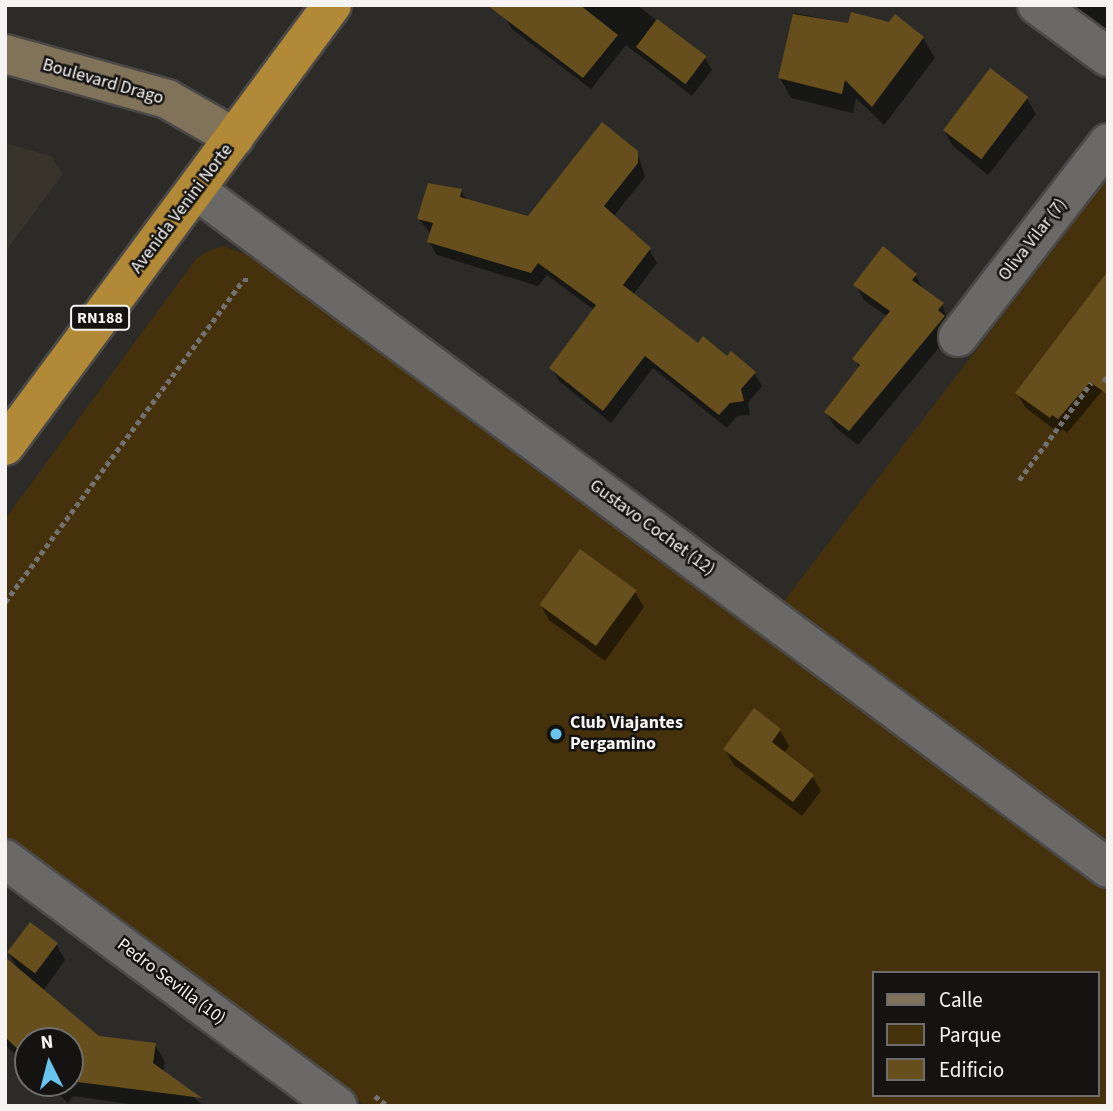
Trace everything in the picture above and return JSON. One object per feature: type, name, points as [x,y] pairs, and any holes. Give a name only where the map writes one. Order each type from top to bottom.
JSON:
[{"type":"highway","name":"Avenida Venini Norte","points":[[5,446],[332,5]]},
{"type":"main road","name":"Boulevard Drago","points":[[5,54],[167,99],[235,138]]},
{"type":"street","points":[[1037,5],[1108,57]]},
{"type":"street","name":"Oliva Vilar (7)","points":[[958,337],[1108,143]]},
{"type":"street","name":"Gustavo Cochet (12)","points":[[195,190],[1108,868]]},
{"type":"street","name":"Pedro Sevilla (10)","points":[[5,859],[337,1106]]},
{"type":"path","points":[[5,602],[243,280],[265,279],[282,254]]},
{"type":"path","points":[[1019,480],[1091,383]]},
{"type":"shaded area","points":[[5,143],[51,156],[63,174],[5,252]]},
{"type":"green space","name":"Club Viajantes Pergamino","points":[[1108,178],[1108,1106],[366,1106],[5,837],[5,519],[196,259],[223,246],[252,256],[761,631]]},
{"type":"building","points":[[487,5],[580,5],[618,35],[583,78]]},
{"type":"building","points":[[851,12],[889,22],[895,14],[924,37],[872,107],[845,80],[842,94],[778,78],[793,14],[848,23]]},
{"type":"building","points":[[657,19],[707,56],[685,84],[636,47]]},
{"type":"building","points":[[990,68],[1028,97],[981,159],[943,130]]},
{"type":"building","points":[[602,122],[638,151],[638,163],[604,206],[651,248],[623,285],[698,343],[703,336],[727,356],[731,351],[756,372],[741,389],[744,401],[730,403],[719,415],[645,356],[603,411],[549,368],[596,305],[538,263],[531,273],[427,242],[433,223],[417,219],[428,183],[462,189],[460,197],[528,216]]},
{"type":"building","points":[[883,246],[917,274],[912,280],[944,303],[938,310],[945,316],[849,431],[824,412],[860,365],[852,359],[890,311],[853,285]]},
{"type":"building","points":[[1108,271],[1108,395],[1090,382],[1058,419],[1052,415],[1050,418],[1015,393]]},
{"type":"building","points":[[580,549],[637,590],[596,646],[539,605]]},
{"type":"building","points":[[754,708],[781,729],[772,742],[814,775],[793,802],[723,749]]},
{"type":"building","points":[[30,922],[58,943],[35,973],[7,952]]},
{"type":"building","points":[[5,957],[99,1036],[156,1043],[153,1063],[202,1098],[84,1083],[84,1027],[14,1027],[14,1046],[5,1037]]},
{"type":"place","name":"Club Viajantes Pergamino","points":[[556,734]]}]
